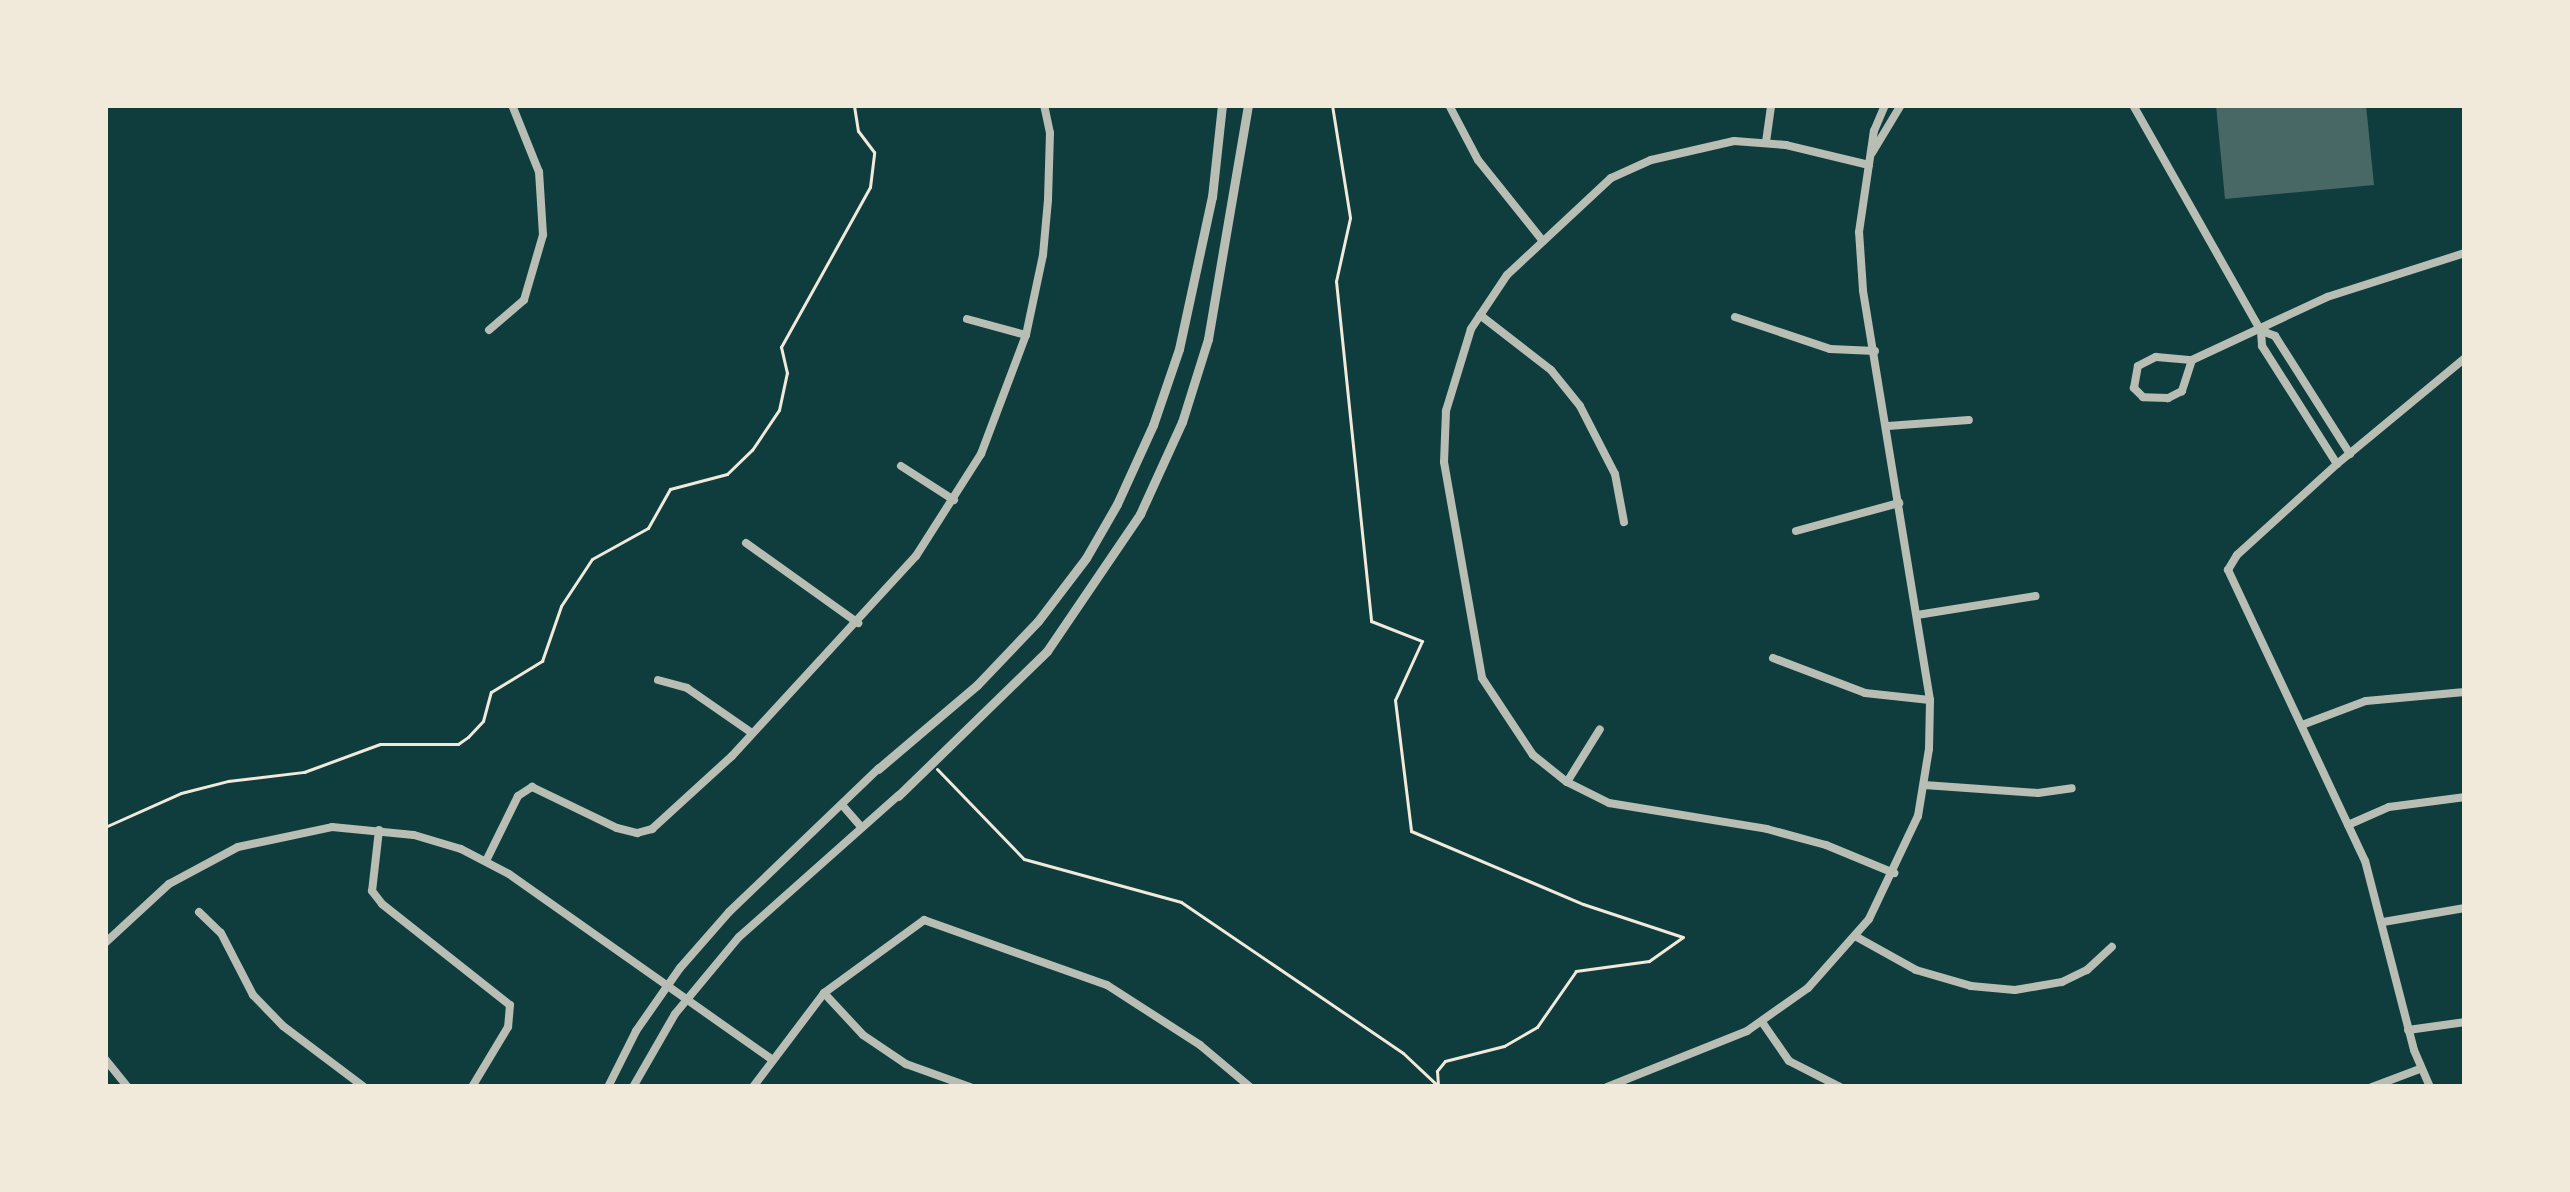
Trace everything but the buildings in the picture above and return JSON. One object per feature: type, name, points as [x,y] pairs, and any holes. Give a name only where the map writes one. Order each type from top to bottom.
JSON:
[{"type":"street","points":[[489,330],[524,300],[543,235],[538,167],[512,105]]},
{"type":"street","points":[[486,861],[518,796],[532,787],[637,833],[652,829],[752,733],[916,556],[981,454],[1026,335],[1045,236],[1050,133],[1044,105]]},
{"type":"street","points":[[608,1087],[668,984],[729,912],[878,770],[977,685],[1038,621],[1086,558],[1153,425],[1178,349],[1212,197],[1222,105]]},
{"type":"street","points":[[633,1087],[687,998],[739,937],[933,765],[1047,651],[1140,514],[1182,422],[1208,339],[1248,105]]},
{"type":"street","points":[[1449,105],[1478,160],[1543,241]]},
{"type":"street","points":[[1766,142],[1771,105]]},
{"type":"street","points":[[1607,1087],[1762,1022],[1808,988],[1855,936],[1894,873],[1924,785],[1930,700],[1859,232],[1871,154],[1885,105]]},
{"type":"street","points":[[1871,154],[1887,136],[1901,105]]},
{"type":"street","points":[[2134,105],[2261,331],[2262,346],[2337,464]]},
{"type":"street","points":[[1869,165],[1766,142],[1719,142],[1611,178],[1507,275],[1480,315],[1453,375],[1444,436],[1470,630],[1482,678],[1533,754],[1567,782],[1609,803],[1768,830],[1826,845],[1894,873]]},
{"type":"street","points":[[2192,360],[2182,391],[2168,398],[2143,398],[2134,388],[2138,366],[2156,357],[2173,354],[2192,360],[2327,297],[2465,253]]},
{"type":"street","points":[[1480,315],[1551,370],[1580,406],[1615,474],[1624,522]]},
{"type":"street","points":[[1736,317],[1830,349],[1874,350]]},
{"type":"street","points":[[968,319],[1026,335]]},
{"type":"street","points":[[2261,331],[2275,336],[2350,454]]},
{"type":"street","points":[[2430,1087],[2408,1030],[2383,922],[2348,824],[2228,570],[2237,555],[2337,464],[2465,358]]},
{"type":"street","points":[[2305,418],[2318,409]]},
{"type":"street","points":[[1888,426],[1969,420]]},
{"type":"street","points":[[902,466],[954,500]]},
{"type":"street","points":[[1796,531],[1899,503]]},
{"type":"street","points":[[746,543],[858,623]]},
{"type":"street","points":[[1917,615],[2035,596]]},
{"type":"street","points":[[1773,658],[1865,693],[1930,700]]},
{"type":"street","points":[[658,680],[687,688],[752,733]]},
{"type":"street","points":[[2302,725],[2366,701],[2465,692]]},
{"type":"street","points":[[1567,782],[1600,728]]},
{"type":"street","points":[[1924,785],[2038,793],[2072,788]]},
{"type":"street","points":[[2348,824],[2389,807],[2465,797]]},
{"type":"street","points":[[843,806],[861,827]]},
{"type":"street","points":[[105,943],[169,884],[228,850],[298,831],[379,830],[447,844],[486,861],[770,1058]]},
{"type":"street","points":[[379,830],[372,890],[382,904],[510,1005],[508,1027],[472,1087]]},
{"type":"street","points":[[2383,922],[2465,908]]},
{"type":"street","points":[[199,912],[220,933],[253,995],[364,1087]]},
{"type":"street","points":[[753,1087],[770,1058],[824,993],[924,920],[1107,986],[1200,1046],[1250,1087]]},
{"type":"street","points":[[1855,936],[1916,970],[2015,990],[2062,982],[2087,970],[2112,946]]},
{"type":"street","points":[[824,993],[863,1035],[906,1064],[970,1087]]},
{"type":"street","points":[[1762,1022],[1790,1061],[1840,1087]]},
{"type":"street","points":[[2408,1030],[2465,1022]]},
{"type":"street","points":[[105,1059],[128,1087]]},
{"type":"street","points":[[2372,1087],[2420,1069]]},
{"type":"path","points":[[105,827],[181,793],[228,781],[304,772],[380,744],[458,744],[468,737],[483,722],[491,692],[542,661],[561,606],[585,567],[648,528],[670,489],[727,473],[779,410],[787,374],[781,347],[870,187],[874,152],[858,131],[854,105]]},
{"type":"path","points":[[1331,105],[1350,218],[1336,281],[1371,622],[1422,641],[1395,700],[1411,831],[1583,904],[1683,937],[1649,961],[1576,971],[1538,1027],[1504,1046],[1445,1061],[1437,1071],[1437,1086]]},
{"type":"path","points":[[933,765],[1024,860],[1181,902],[1403,1053],[1437,1086]]}]
